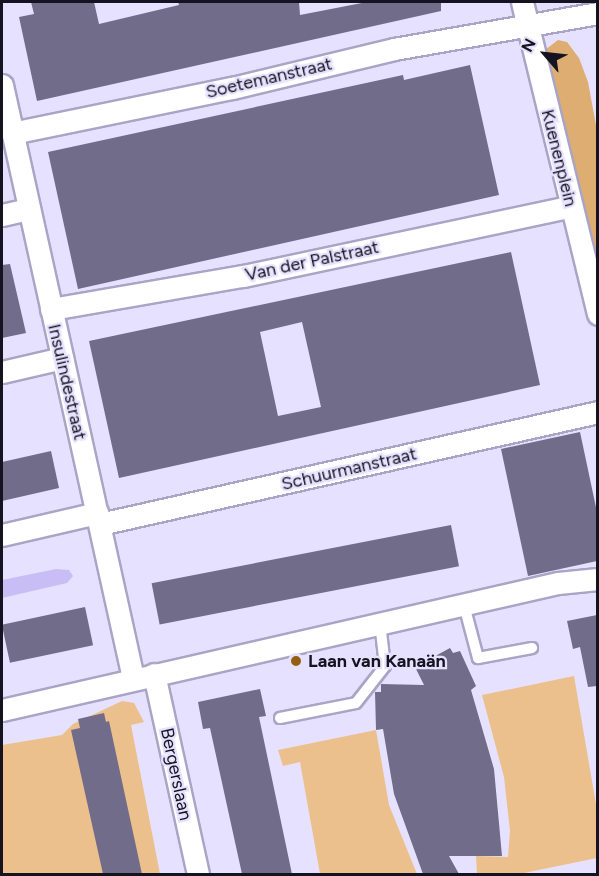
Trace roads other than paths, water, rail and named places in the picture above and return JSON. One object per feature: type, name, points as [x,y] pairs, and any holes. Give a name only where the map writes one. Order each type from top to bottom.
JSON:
[{"type":"street","name":"Kuenenplein","points":[[522,2],[597,314]]},
{"type":"street","name":"Soetemanstraat","points":[[12,133],[394,49],[597,13]]},
{"type":"street","name":"Insulindestraat","points":[[2,86],[133,678]]},
{"type":"street","name":"Van der Palstraat","points":[[51,309],[243,276],[571,206]]},
{"type":"street","points":[[2,215],[28,209]]},
{"type":"street","points":[[2,372],[62,358]]},
{"type":"street","name":"Schuurmanstraat","points":[[2,535],[98,518],[597,412]]},
{"type":"street","points":[[2,710],[133,678],[558,583],[597,579]]},
{"type":"street","name":"Bergerslaan","points":[[154,674],[198,874]]},
{"type":"lane","points":[[464,605],[478,658],[532,648]]},
{"type":"lane","points":[[280,718],[356,703],[385,666],[380,623]]},
{"type":"place","name":"Laan van Kanaän","points":[[296,661]]}]
